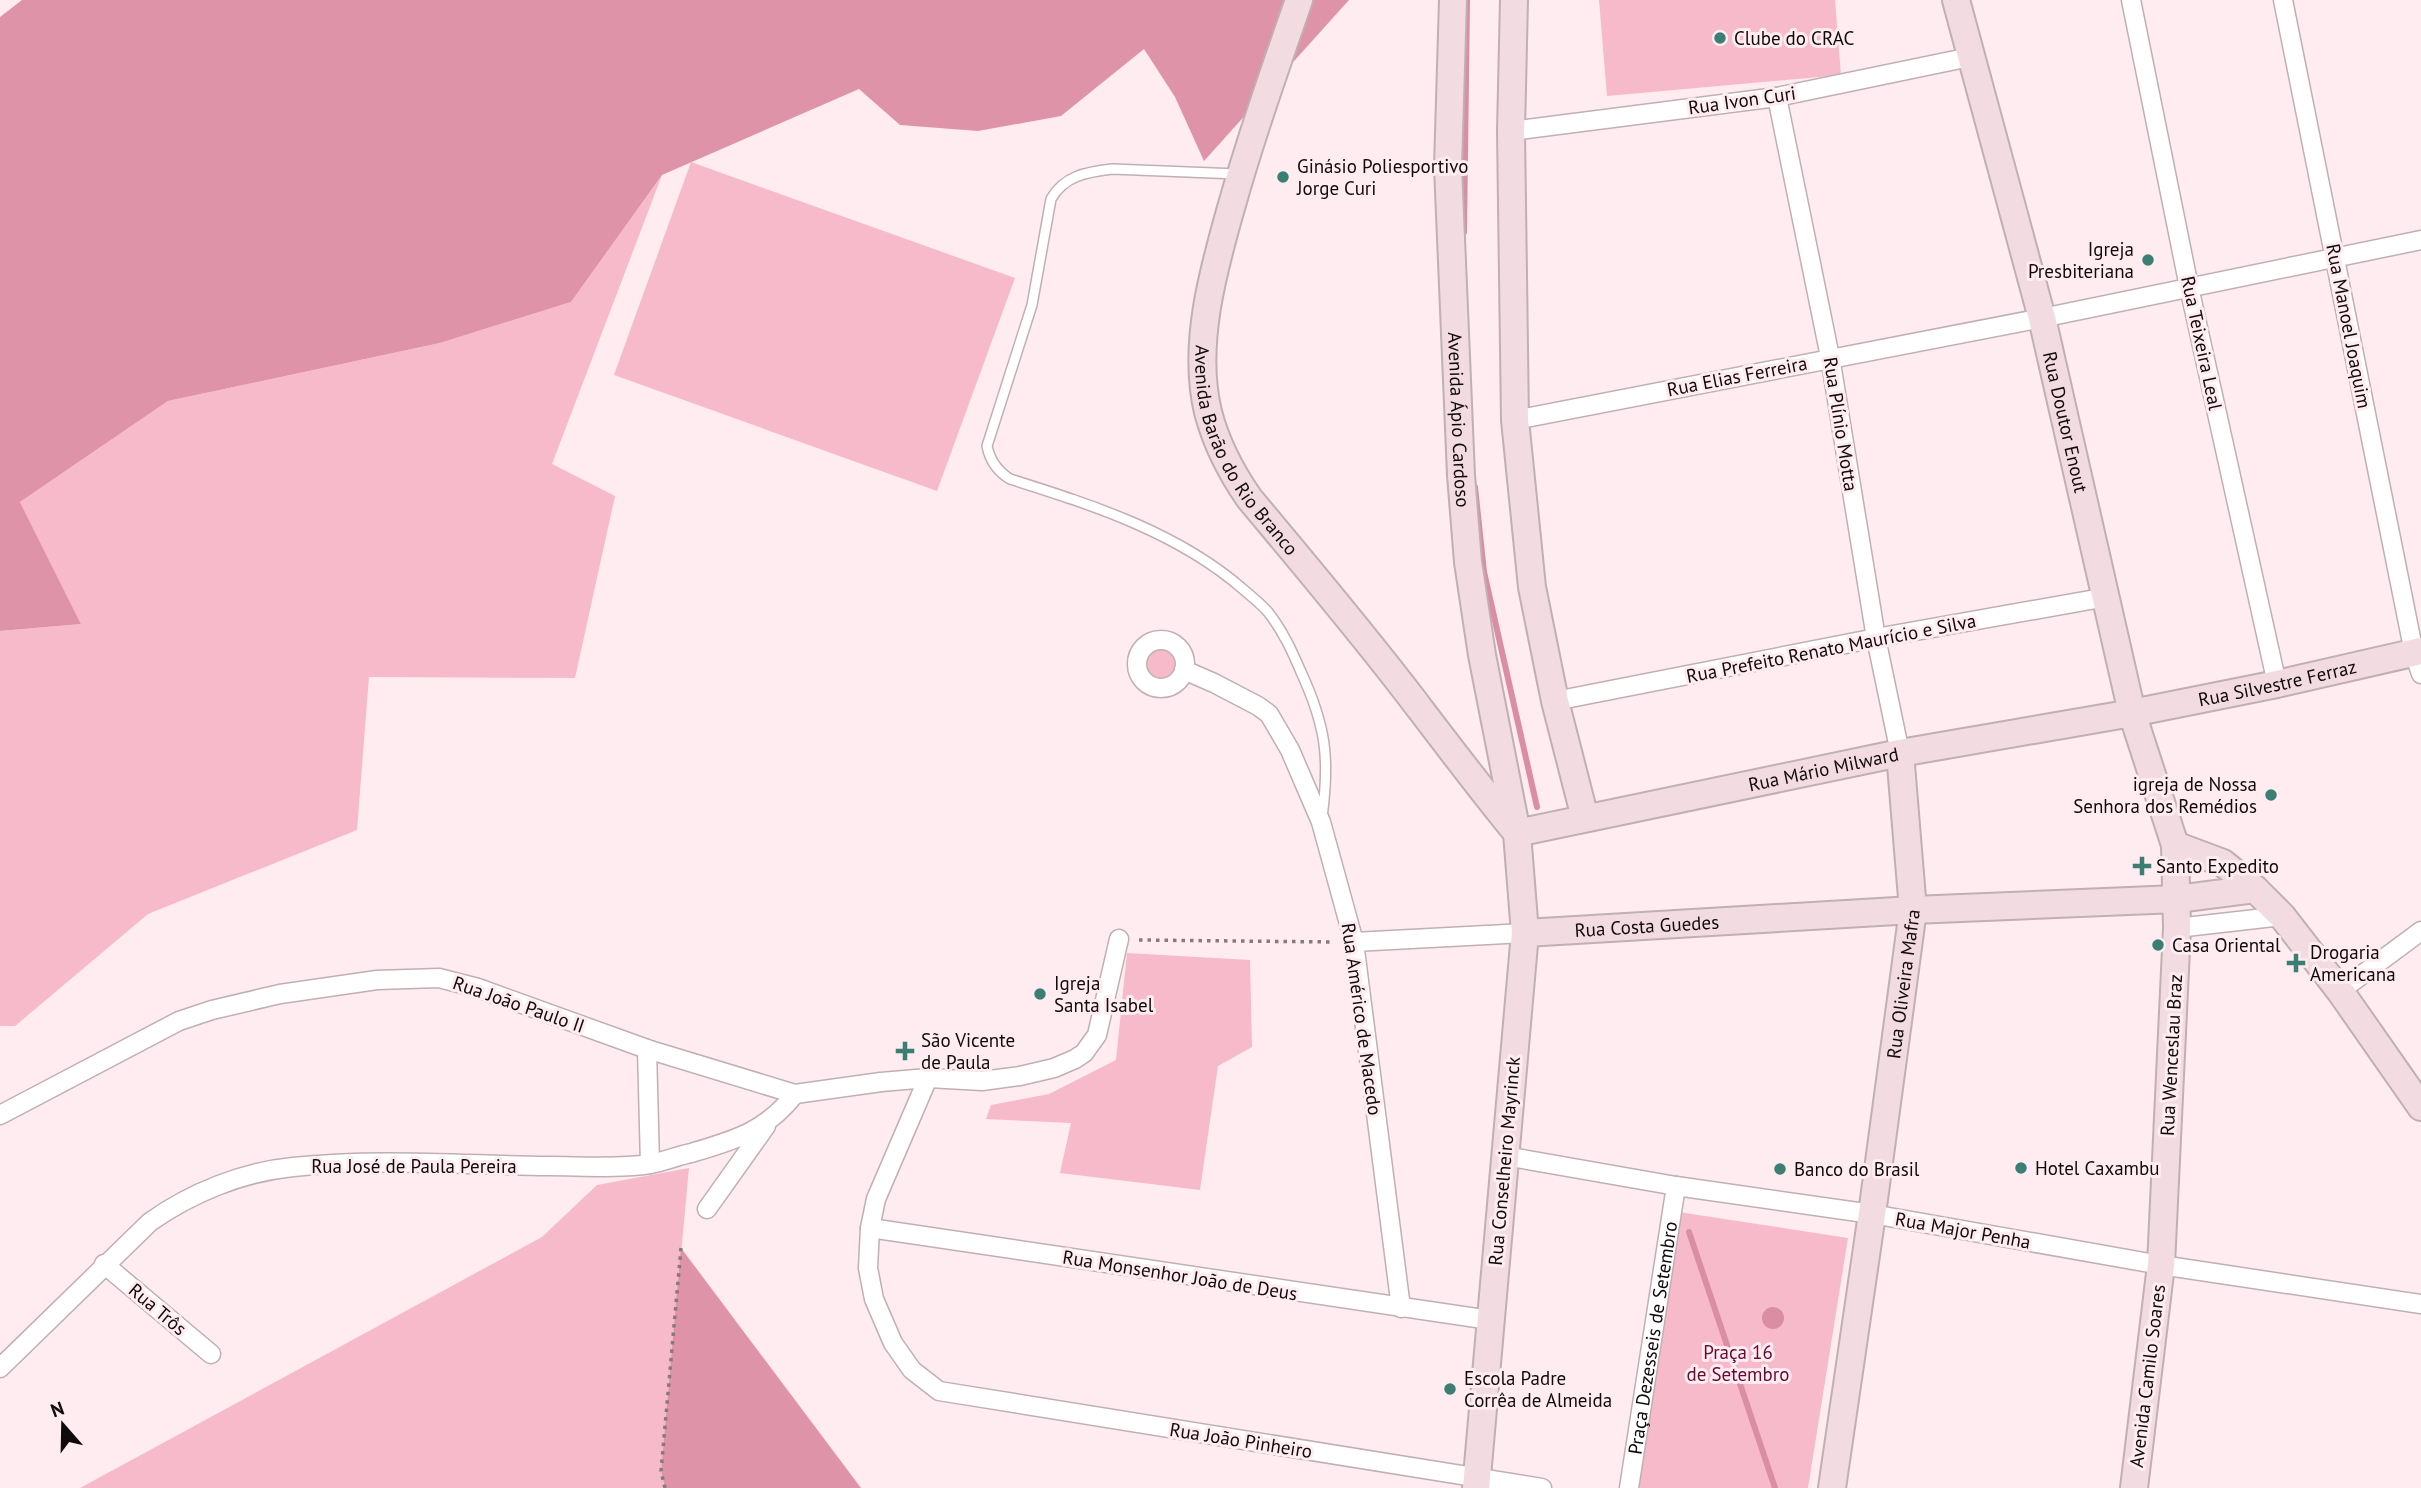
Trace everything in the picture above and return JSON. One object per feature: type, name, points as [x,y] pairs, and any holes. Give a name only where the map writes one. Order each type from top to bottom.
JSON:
[{"type":"street","name":"Avenida Barão do Rio Branco","points":[[1299,0],[1241,174],[1210,282],[1203,338],[1208,411],[1222,450],[1249,498],[1339,606],[1517,834]]},
{"type":"street","name":"Avenida Ápio Cardoso","points":[[1453,0],[1448,167],[1461,475],[1468,562],[1482,655],[1517,834]]},
{"type":"street","points":[[1514,0],[1511,131],[1515,419],[1532,587],[1555,701],[1585,818]]},
{"type":"street","name":"Rua Doutor Enout","points":[[1956,0],[2042,318],[2132,713],[2175,845]]},
{"type":"street","name":"Rua Teixeira Leal","points":[[2131,0],[2189,288],[2277,684]]},
{"type":"street","name":"Rua Manoel Joaquim","points":[[2283,0],[2419,659]]},
{"type":"street","name":"Rua Ivon Curi","points":[[1511,131],[1777,97],[1970,57]]},
{"type":"street","name":"Rua Plínio Motta","points":[[1777,97],[1830,357],[1876,638],[1900,753]]},
{"type":"street","name":"Rua Elias Ferreira","points":[[1515,419],[2042,318],[2421,240]]},
{"type":"street","name":"Rua Prefeito Renato Maurício e Silva","points":[[1555,701],[1876,638],[2107,597]]},
{"type":"street","name":"Rua Silvestre Ferraz","points":[[2132,713],[2419,659]]},
{"type":"street","name":"Rua Américo de Macedo","points":[[1184,670],[1225,688],[1269,714],[1290,750],[1321,822],[1354,942],[1401,1308]]},
{"type":"street","name":"Rua Mário Milward","points":[[1517,834],[1900,753],[2132,713]]},
{"type":"street","name":"Rua Oliveira Mafra","points":[[1872,1214],[1913,910],[1900,753]]},
{"type":"street","name":"Rua Conselheiro Mayrinck","points":[[1476,1483],[1525,933],[1517,834]]},
{"type":"street","points":[[2175,845],[2223,863],[2256,889],[2281,916],[2340,991],[2421,1107]]},
{"type":"street","name":"Rua Wenceslau Braz","points":[[2161,1265],[2177,928],[2175,845]]},
{"type":"street","name":"Rua Costa Guedes","points":[[1354,942],[1913,910],[2177,899],[2256,889]]},
{"type":"street","points":[[2177,928],[2281,916]]},
{"type":"street","points":[[2340,991],[2421,931]]},
{"type":"street","name":"Rua João Paulo II","points":[[0,1115],[179,1021],[212,1010],[280,994],[377,980],[414,978],[439,978],[478,988],[647,1049],[795,1094],[835,1087],[928,1078],[982,1082],[1055,1068],[1084,1053],[1097,1035],[1119,939]]},
{"type":"street","points":[[647,1049],[650,1164]]},
{"type":"street","points":[[870,1228],[876,1199],[928,1078]]},
{"type":"street","name":"Rua José de Paula Pereira","points":[[0,1368],[150,1222],[172,1206],[211,1188],[290,1167],[346,1163],[578,1166],[650,1164],[758,1130],[795,1094]]},
{"type":"street","points":[[707,1209],[770,1121]]},
{"type":"street","name":"Rua Major Penha","points":[[1505,1156],[1676,1186],[1872,1214],[2161,1265],[2421,1304]]},
{"type":"street","name":"Praça Dezesseis de Setembro","points":[[1629,1488],[1676,1186]]},
{"type":"street","points":[[1832,1488],[1872,1214]]},
{"type":"street","name":"Rua Monsenhor João de Deus","points":[[870,1228],[1490,1320]]},
{"type":"street","name":"Rua João Pinheiro","points":[[870,1228],[869,1268],[874,1299],[882,1321],[902,1358],[912,1370],[939,1391],[1476,1483],[1542,1488]]},
{"type":"street","name":"Rua Trôs","points":[[104,1264],[211,1354]]},
{"type":"street","name":"Avenida Camilo Soares","points":[[2134,1488],[2161,1265]]},
{"type":"lane","points":[[1241,174],[1112,169],[1073,177],[1058,186],[1051,199],[1032,305],[987,446],[994,464],[1010,479],[1128,520],[1179,545],[1223,572],[1266,609],[1283,633],[1316,704],[1327,762],[1321,822]]},
{"type":"path","points":[[1119,939],[1354,942]]},
{"type":"path","points":[[665,1488],[661,1471],[681,1248]]},
{"type":"green space","name":"Clube do CRAC","points":[[1599,0],[1835,0],[1841,75],[1607,96]]},
{"type":"green space","points":[[691,162],[1015,278],[937,491],[614,375]]},
{"type":"green space","points":[[662,175],[552,464],[615,496],[575,678],[369,677],[357,830],[148,914],[15,1026],[0,1026],[0,631],[81,624],[20,502],[168,401],[440,343],[571,302]]},
{"type":"green space","points":[[1161,645],[1174,651],[1180,664],[1174,677],[1161,683],[1148,677],[1142,664],[1148,651]]},
{"type":"green space","points":[[1127,953],[1250,960],[1252,1047],[1218,1066],[1200,1190],[1060,1173],[1071,1123],[986,1119],[991,1105],[1049,1094],[1116,1060]]},
{"type":"green space","points":[[689,1168],[661,1471],[665,1488],[80,1488],[542,1237],[597,1185]]},
{"type":"green space","name":"Praça 16 de Setembro","points":[[1672,1211],[1848,1238],[1808,1488],[1628,1488]]},
{"type":"shaded area","points":[[22,0],[1349,0],[1204,161],[1175,97],[1144,49],[1061,116],[978,131],[900,125],[859,89],[662,175],[571,302],[440,343],[168,401],[20,502],[81,624],[0,631],[0,17]]},
{"type":"shaded area","points":[[681,1248],[861,1488],[665,1488],[661,1471]]},
{"type":"shaded area","points":[[1769,1307],[1777,1307],[1784,1314],[1784,1322],[1777,1329],[1769,1329],[1762,1322],[1762,1314]]},
{"type":"waterway","points":[[1464,232],[1467,0]]},
{"type":"waterway","points":[[1475,487],[1484,572],[1537,807]]},
{"type":"waterway","points":[[1689,1232],[1775,1488]]},
{"type":"place","name":"Clube do CRAC","points":[[1720,38]]},
{"type":"place","name":"Ginásio Poliesportivo Jorge Curi","points":[[1283,177]]},
{"type":"place","name":"Igreja Presbiteriana","points":[[2148,260]]},
{"type":"place","name":"igreja de Nossa Senhora dos Remédios","points":[[2271,795]]},
{"type":"place","name":"Santo Expedito","points":[[2142,866]]},
{"type":"place","name":"Casa Oriental","points":[[2158,945]]},
{"type":"place","name":"Drogaria Americana","points":[[2296,963]]},
{"type":"place","name":"Igreja Santa Isabel","points":[[1040,994]]},
{"type":"place","name":"São Vicente de Paula","points":[[905,1051]]},
{"type":"place","name":"Hotel Caxambu","points":[[2021,1168]]},
{"type":"place","name":"Banco do Brasil","points":[[1780,1169]]},
{"type":"place","name":"Escola Padre Corrêa de Almeida","points":[[1450,1389]]}]
